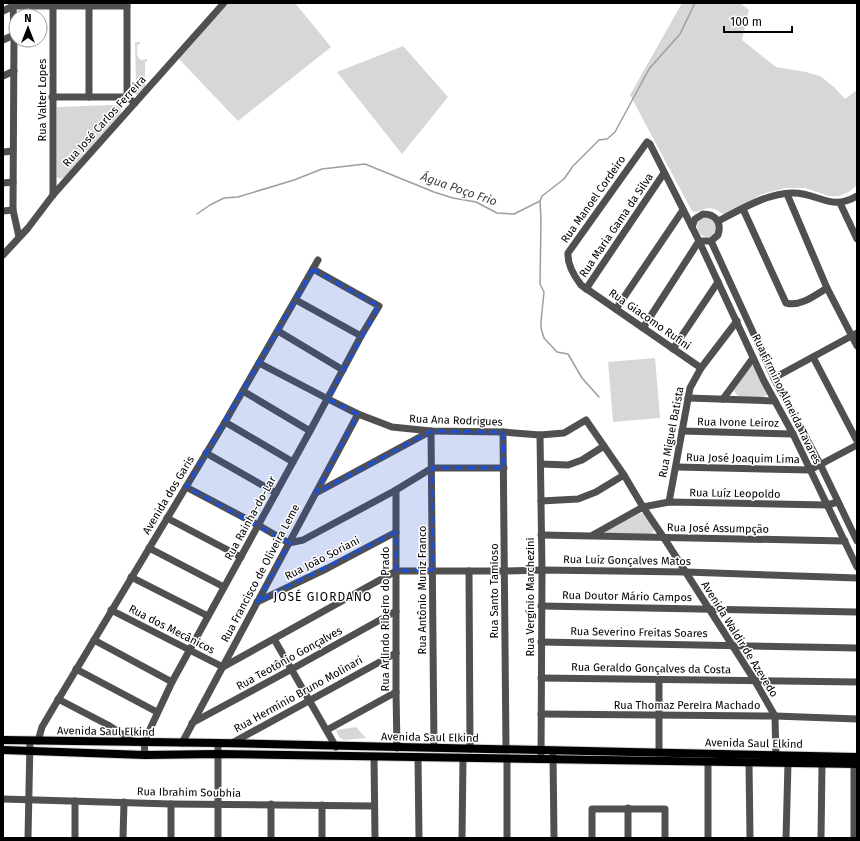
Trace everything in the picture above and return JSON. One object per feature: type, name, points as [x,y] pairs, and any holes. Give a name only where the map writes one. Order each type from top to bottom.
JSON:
[{"type":"main road","name":"Avenida Saul Elkind","points":[[3,740],[659,752],[856,762]]},
{"type":"main road","name":"Avenida Saul Elkind","points":[[3,750],[145,754],[749,763],[776,759],[788,763],[822,764],[856,762]]},
{"type":"main road","points":[[694,753],[694,762]]},
{"type":"street","name":"Rua José Carlos Ferreira","points":[[3,255],[53,195],[224,3]]},
{"type":"street","points":[[3,11],[13,5],[89,6],[127,4],[127,97]]},
{"type":"street","name":"Rua Valter Lopes","points":[[53,6],[53,195]]},
{"type":"street","points":[[89,6],[89,97]]},
{"type":"street","points":[[14,48],[13,210],[19,237]]},
{"type":"street","points":[[3,76],[14,71]]},
{"type":"street","points":[[52,97],[127,97],[135,103]]},
{"type":"street","name":"Rua Firmino Almeida Tavares","points":[[645,143],[650,144],[692,227],[753,358],[793,434],[857,567]]},
{"type":"street","name":"Rua Manoel Cordeiro","points":[[586,289],[575,277],[570,265],[568,253],[645,143]]},
{"type":"street","points":[[3,152],[13,151]]},
{"type":"street","name":"Rua Maria Gama da Silva","points":[[586,289],[664,173]]},
{"type":"street","points":[[3,183],[13,182]]},
{"type":"street","points":[[787,194],[827,288],[855,335],[857,346]]},
{"type":"street","points":[[718,222],[769,197],[787,194],[804,194],[826,201],[840,203],[857,196]]},
{"type":"street","points":[[840,203],[857,239]]},
{"type":"street","points":[[742,209],[786,303],[792,305],[801,303],[827,288]]},
{"type":"street","points":[[3,211],[13,210]]},
{"type":"street","points":[[616,309],[683,210]]},
{"type":"street","points":[[644,328],[699,241],[711,242],[720,231],[718,222],[712,215],[703,214],[695,219],[692,227]]},
{"type":"street","name":"Rua Firmino Almeida Tavares","points":[[711,242],[774,378],[820,464],[857,541]]},
{"type":"street","name":"Avenida dos Garis","points":[[28,838],[29,751],[34,741],[243,392],[318,260]]},
{"type":"street","name":"Rua Rainha-do-Lar","points":[[144,742],[157,712],[189,649],[328,399],[361,336],[379,306],[313,269]]},
{"type":"street","points":[[674,349],[718,282]]},
{"type":"street","name":"Rua Giacomo Rufini","points":[[586,289],[701,368]]},
{"type":"street","points":[[296,300],[361,336]]},
{"type":"street","name":"Rua Miguel Batista","points":[[668,502],[676,467],[690,388],[701,368],[737,321]]},
{"type":"street","points":[[278,331],[343,370]]},
{"type":"street","points":[[774,378],[855,335]]},
{"type":"street","points":[[813,357],[857,441]]},
{"type":"street","points":[[723,399],[753,358]]},
{"type":"street","name":"Rua Ana Rodrigues","points":[[259,363],[358,414],[392,427],[431,432],[503,432],[540,435],[564,433],[586,420]]},
{"type":"street","points":[[243,392],[310,431]]},
{"type":"street","points":[[688,398],[775,401]]},
{"type":"street","name":"Rua Francisco de Oliveira Leme","points":[[182,743],[358,414]]},
{"type":"street","name":"Avenida Waldir de Azevedo","points":[[586,420],[624,475],[643,507],[686,572],[755,681],[775,716],[776,759]]},
{"type":"street","points":[[225,422],[293,462]]},
{"type":"street","points":[[316,493],[431,432]]},
{"type":"street","name":"Rua Antônio Muniz Franco","points":[[431,432],[434,748]]},
{"type":"street","name":"Rua Santo Tamioso","points":[[503,432],[506,749]]},
{"type":"street","name":"Rua Ivone Leiroz","points":[[682,432],[793,434]]},
{"type":"street","name":"Rua Vergínio Marchezini","points":[[540,435],[542,570],[541,759]]},
{"type":"street","points":[[810,470],[857,445]]},
{"type":"street","points":[[541,464],[568,465],[582,460],[604,446]]},
{"type":"street","points":[[206,453],[276,493]]},
{"type":"street","name":"Rua José Joaquim Lima","points":[[676,467],[810,470]]},
{"type":"street","points":[[186,486],[289,543],[304,540],[396,490],[432,468],[504,468]]},
{"type":"street","points":[[541,501],[578,499],[596,492],[624,475]]},
{"type":"street","name":"Rua Arlindo Ribeiro do Prado","points":[[396,490],[397,748]]},
{"type":"street","name":"Rua Luíz Leopoldo","points":[[591,536],[643,507],[668,502],[827,505],[838,502]]},
{"type":"street","points":[[167,518],[241,557]]},
{"type":"street","name":"Rua João Soriani","points":[[257,602],[328,568],[396,532]]},
{"type":"street","name":"Rua José Assumpção","points":[[541,535],[845,541]]},
{"type":"street","points":[[149,548],[224,587]]},
{"type":"street","name":"Rua Luíz Gonçalves Matos","points":[[396,571],[542,570],[686,572],[857,578]]},
{"type":"street","points":[[223,667],[396,571]]},
{"type":"street","points":[[469,571],[470,749]]},
{"type":"street","points":[[131,577],[208,616]]},
{"type":"street","name":"Rua Doutor Mário Campos","points":[[542,606],[857,612]]},
{"type":"street","name":"Rua dos Mecânicos","points":[[112,610],[223,667]]},
{"type":"street","name":"Rua Teotônio Gonçalves","points":[[192,723],[396,611]]},
{"type":"street","points":[[274,639],[336,747]]},
{"type":"street","points":[[94,640],[172,682]]},
{"type":"street","name":"Rua Severino Freitas Soares","points":[[541,642],[857,648]]},
{"type":"street","name":"Rua Hermínio Bruno Molinari","points":[[232,744],[396,653]]},
{"type":"street","points":[[76,669],[157,712]]},
{"type":"street","name":"Rua Geraldo Gonçalves da Costa","points":[[541,678],[857,682]]},
{"type":"street","points":[[659,680],[659,752]]},
{"type":"street","points":[[327,730],[396,692]]},
{"type":"street","points":[[58,699],[108,725],[134,742]]},
{"type":"street","name":"Rua Thomaz Pereira Machado","points":[[541,714],[857,718]]},
{"type":"street","points":[[106,742],[111,736],[111,731],[108,725]]},
{"type":"street","points":[[144,742],[145,754]]},
{"type":"street","points":[[218,743],[218,838]]},
{"type":"street","points":[[553,750],[554,838]]},
{"type":"street","points":[[374,757],[375,838]]},
{"type":"street","points":[[418,757],[419,838]]},
{"type":"street","points":[[462,838],[463,758]]},
{"type":"street","points":[[507,759],[507,838]]},
{"type":"street","points":[[708,762],[708,838]]},
{"type":"street","points":[[854,838],[856,762]]},
{"type":"street","points":[[749,763],[750,838]]},
{"type":"street","points":[[786,838],[788,763]]},
{"type":"street","points":[[822,764],[822,838]]},
{"type":"street","name":"Rua Ibrahim Soubhia","points":[[3,799],[171,804],[374,806]]},
{"type":"street","points":[[75,801],[75,838]]},
{"type":"street","points":[[123,838],[124,802]]},
{"type":"street","points":[[171,804],[171,838]]},
{"type":"street","points":[[271,804],[271,838]]},
{"type":"street","points":[[322,805],[322,838]]},
{"type":"street","points":[[592,838],[592,808],[665,808],[665,838]]},
{"type":"street","points":[[628,808],[628,838]]},
{"type":"highlighted area","points":[[313,269],[379,306],[328,399],[358,414],[316,493],[431,431],[503,432],[504,468],[432,468],[433,570],[396,571],[396,532],[257,602],[289,543],[186,487]]},
{"type":"shaded area","points":[[229,3],[295,3],[331,47],[238,121],[178,58]]},
{"type":"shaded area","points":[[682,3],[740,3],[749,10],[742,40],[776,67],[820,76],[834,87],[845,99],[857,90],[857,185],[849,192],[839,196],[829,196],[805,188],[786,188],[762,194],[724,215],[710,208],[696,212],[692,211],[630,95]]},
{"type":"shaded area","points":[[135,42],[140,42],[140,44],[137,45],[137,55],[139,58],[141,60],[147,59],[147,62],[145,62],[145,87],[137,95],[133,94],[132,88],[136,83]]},
{"type":"shaded area","points":[[403,46],[448,97],[402,154],[337,72]]},
{"type":"shaded area","points":[[119,106],[121,113],[66,176],[58,178],[57,107]]},
{"type":"shaded area","points":[[707,217],[714,220],[717,227],[714,234],[707,237],[700,234],[697,227],[700,220]]},
{"type":"shaded area","points":[[655,358],[660,418],[613,422],[608,362]]},
{"type":"shaded area","points":[[750,366],[753,366],[768,394],[766,396],[748,399],[736,394],[734,390]]},
{"type":"shaded area","points":[[640,513],[643,514],[654,529],[652,535],[604,532]]},
{"type":"shaded area","points":[[356,727],[366,738],[344,740],[339,737],[336,730]]},
{"type":"waterway","name":"Água Poço Frio","points":[[197,214],[224,198],[238,197],[294,180],[322,169],[365,164],[434,192],[453,198],[476,202],[497,213],[514,214],[540,201],[542,196],[564,179],[573,166],[599,140],[607,139],[615,132],[649,69],[680,34],[695,3]]},
{"type":"waterway","points":[[540,201],[540,284],[544,292],[541,328],[544,338],[557,352],[568,354],[582,378],[599,397]]},
{"type":"district","name":"JOSÉ GIORDANO","points":[[323,597]]}]
